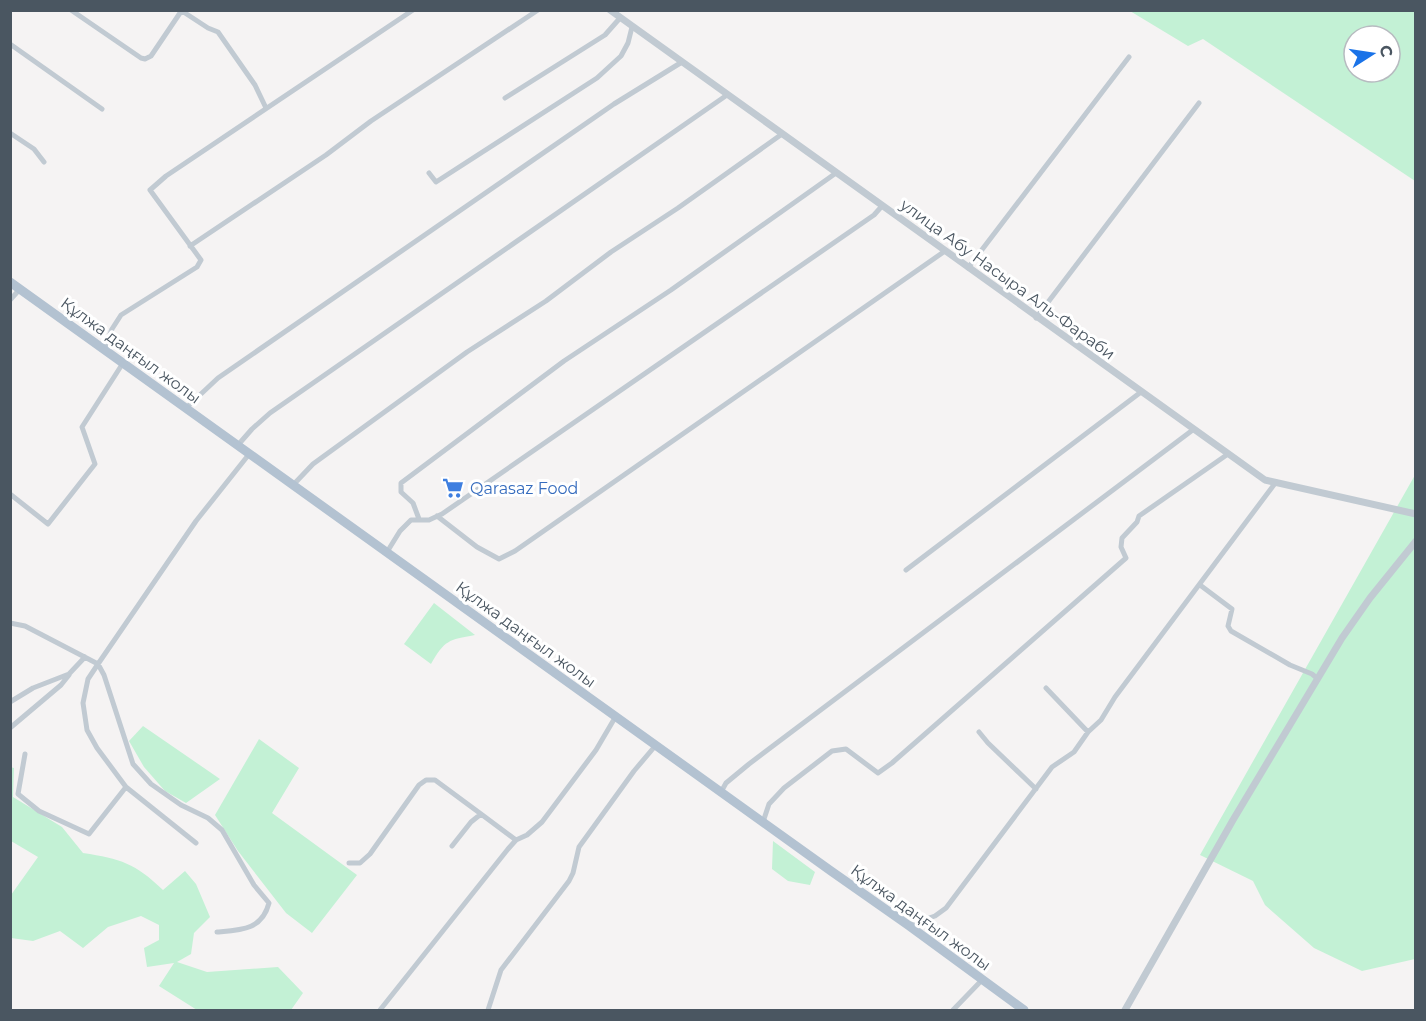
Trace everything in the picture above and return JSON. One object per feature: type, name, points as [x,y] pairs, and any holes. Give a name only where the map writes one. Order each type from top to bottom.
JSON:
[{"type":"main road","name":"Құлжа даңғыл жолы","points":[[10,282],[908,925],[1024,1011]]},
{"type":"street","points":[[71,10],[145,59],[151,56],[182,11],[218,32],[255,86],[266,108]]},
{"type":"street","points":[[104,349],[121,315],[197,267],[201,260],[150,190],[166,176],[413,10]]},
{"type":"street","points":[[190,246],[371,121],[538,10]]},
{"type":"street","name":"улица Абу Насыра Аль-Фараби","points":[[610,10],[1264,480],[1416,514]]},
{"type":"street","points":[[505,98],[605,35],[620,18]]},
{"type":"street","points":[[429,173],[436,182],[597,78],[621,56],[628,43],[632,27]]},
{"type":"street","points":[[10,44],[102,109]]},
{"type":"street","points":[[968,268],[1129,57]]},
{"type":"street","points":[[186,408],[218,378],[614,104],[682,62]]},
{"type":"street","points":[[238,445],[270,413],[727,95]]},
{"type":"street","points":[[1036,318],[1199,103]]},
{"type":"street","points":[[10,133],[34,149],[44,162]]},
{"type":"street","points":[[294,484],[313,464],[467,352],[546,301],[611,252],[678,208],[782,134]]},
{"type":"street","points":[[419,519],[413,503],[401,492],[401,483],[564,361],[671,290],[836,173]]},
{"type":"street","points":[[387,552],[395,537],[411,520],[437,516],[874,215],[882,206]]},
{"type":"street","points":[[437,516],[477,547],[499,559],[515,551],[945,251]]},
{"type":"street","points":[[10,300],[20,289]]},
{"type":"street","points":[[10,494],[48,524],[95,464],[82,427],[123,363]]},
{"type":"street","points":[[906,570],[1141,392]]},
{"type":"street","points":[[721,792],[726,783],[750,764],[1194,429]]},
{"type":"street","points":[[196,843],[126,787],[97,748],[87,730],[83,703],[88,679],[98,664],[196,520],[250,453]]},
{"type":"street","points":[[763,822],[769,804],[784,788],[832,751],[846,749],[878,773],[891,763],[1126,558],[1121,548],[1122,538],[1145,510],[1228,454]]},
{"type":"street","points":[[908,925],[942,913],[1052,767],[1074,752],[1088,732],[1101,720],[1115,697],[1276,482]]},
{"type":"street","points":[[1125,1011],[1233,820],[1318,679],[1370,598],[1416,541]]},
{"type":"street","points":[[1200,585],[1232,609],[1228,626],[1231,631],[1318,679]]},
{"type":"street","points":[[10,623],[25,626],[98,664],[104,675],[133,764],[151,784],[181,805],[208,818],[222,830],[254,885],[269,903],[266,915],[253,926],[217,932]]},
{"type":"street","points":[[10,728],[61,686],[85,657]]},
{"type":"street","points":[[10,702],[33,688],[69,674]]},
{"type":"street","points":[[1046,688],[1088,732]]},
{"type":"street","points":[[384,1009],[516,840],[527,835],[542,822],[596,750],[616,716]]},
{"type":"street","points":[[979,732],[1036,789]]},
{"type":"street","points":[[488,1011],[501,970],[569,881],[579,847],[634,771],[656,745]]},
{"type":"street","points":[[25,753],[18,794],[39,811],[89,834],[126,787]]},
{"type":"street","points":[[349,863],[360,863],[370,854],[419,785],[426,780],[435,780],[516,840]]},
{"type":"street","points":[[452,846],[471,822],[481,814]]},
{"type":"street","points":[[953,1011],[982,980]]},
{"type":"green space","points":[[1130,11],[1415,11],[1415,181],[1203,39],[1188,46]]},
{"type":"green space","points":[[1415,475],[1415,959],[1362,971],[1314,948],[1265,905],[1253,881],[1200,855]]},
{"type":"green space","points":[[434,603],[475,635],[448,642],[431,664],[404,644]]},
{"type":"green space","points":[[143,726],[220,779],[186,803],[165,791],[144,767],[129,741]]},
{"type":"green space","points":[[259,739],[299,768],[272,813],[357,875],[312,933],[286,913],[238,851],[215,815]]},
{"type":"green space","points":[[10,767],[14,768],[13,797],[62,827],[83,853],[127,864],[144,874],[163,890],[185,871],[196,884],[210,917],[194,933],[191,954],[177,962],[207,972],[278,967],[303,993],[291,1010],[197,1010],[159,986],[174,963],[147,967],[144,948],[159,940],[159,925],[141,916],[108,927],[83,948],[60,931],[33,941],[11,938],[11,895],[38,857],[11,841]]},
{"type":"green space","points":[[773,841],[815,872],[810,885],[788,881],[772,869]]},
{"type":"place","name":"Qarasaz Food","points":[[453,488]]}]
